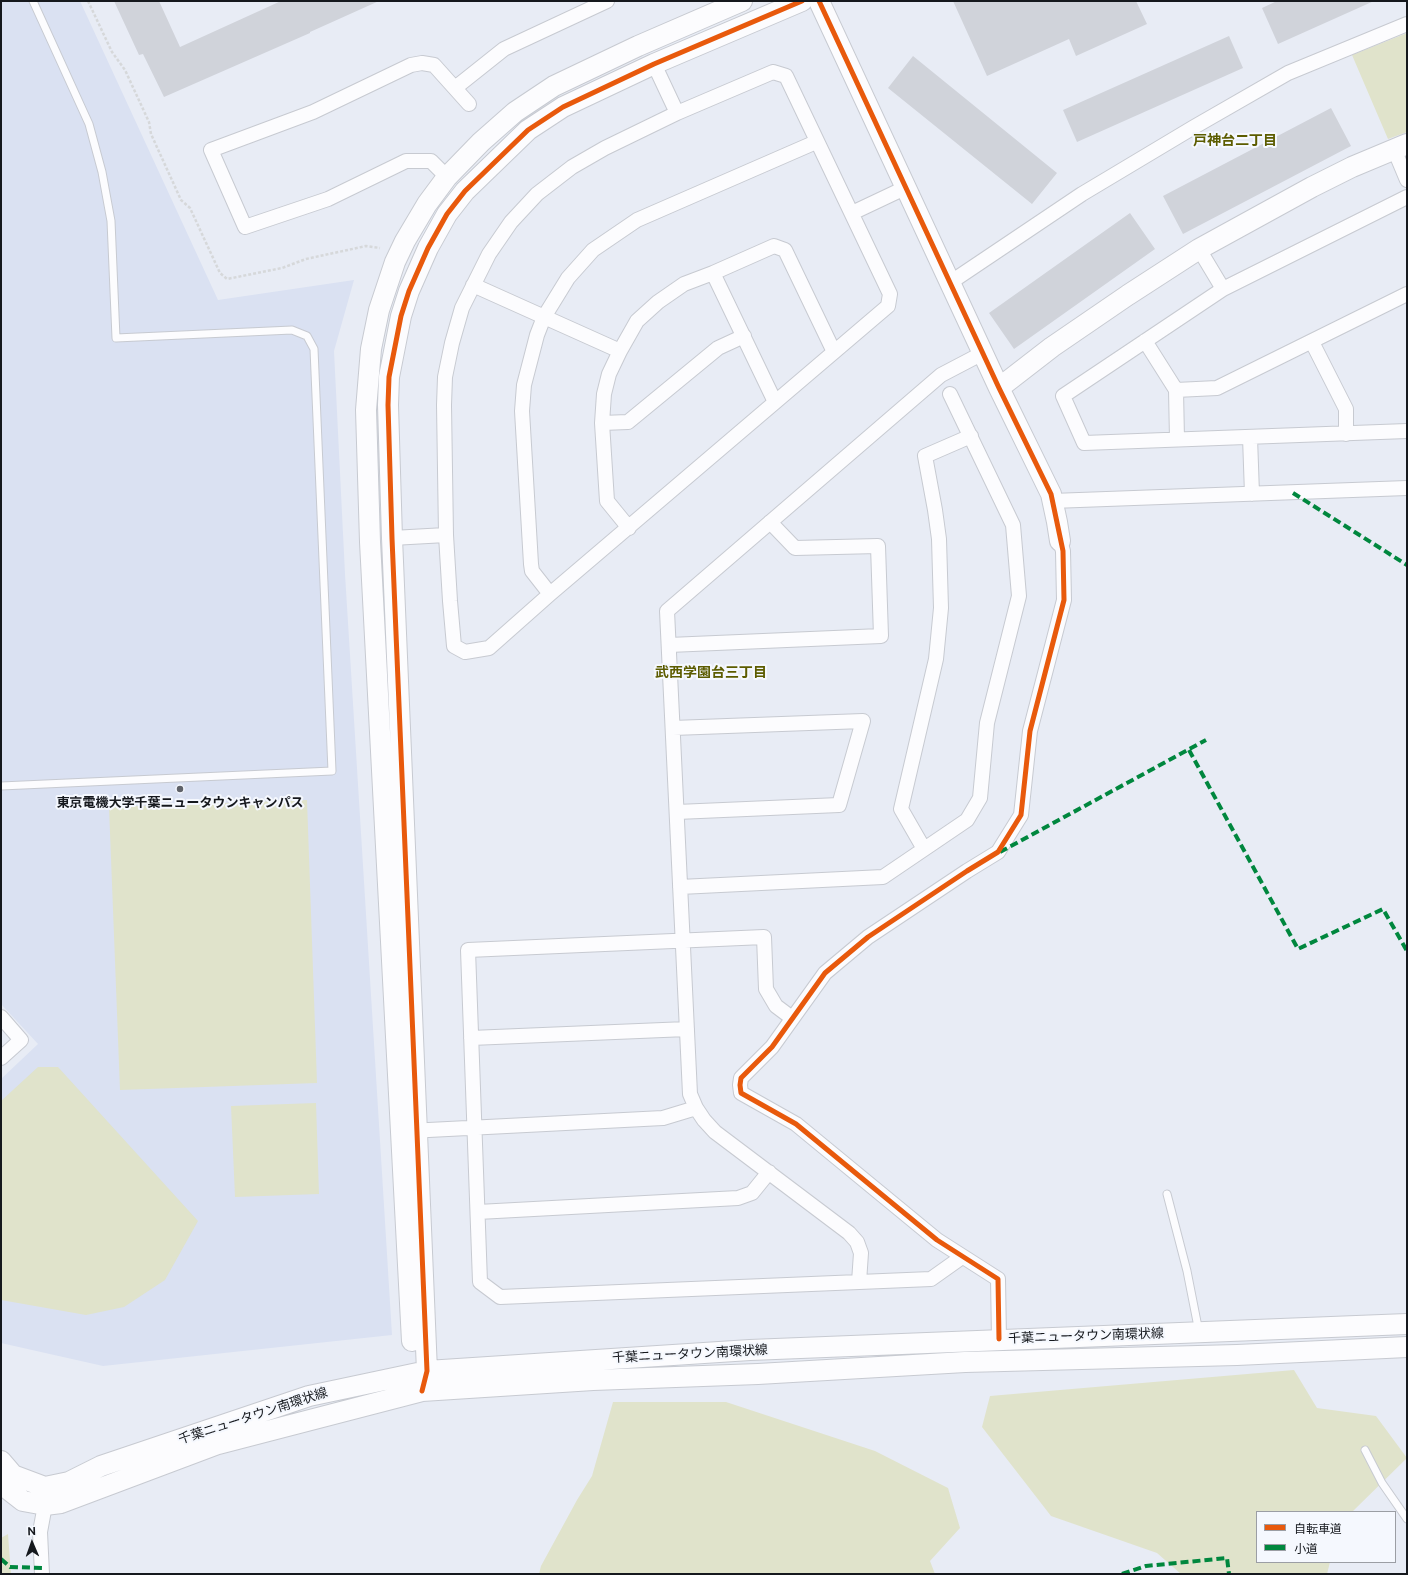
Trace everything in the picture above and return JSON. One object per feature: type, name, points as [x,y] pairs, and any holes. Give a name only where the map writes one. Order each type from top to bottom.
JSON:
[{"type":"street","points":[[455,88],[504,49],[607,1]]},
{"type":"street","points":[[409,1131],[370,542],[366,410],[371,349],[386,285],[405,241],[427,204],[447,177],[481,142],[515,112],[554,86],[638,46],[742,1]]},
{"type":"street","points":[[422,1391],[409,1131],[388,405],[389,377],[401,316],[409,291],[428,248],[447,214],[465,191],[528,130],[564,107],[654,64],[802,1]]},
{"type":"street","points":[[819,1],[907,187],[999,388],[1050,494],[1062,551],[1064,600],[1030,731],[1021,815],[998,852],[868,937],[825,973],[772,1047],[741,1078],[740,1085],[741,1092],[796,1124],[937,1240],[998,1279],[999,1339]]},
{"type":"street","points":[[950,282],[1082,194],[1288,73],[1407,24]]},
{"type":"street","points":[[447,177],[432,161],[406,161],[328,199],[245,227],[211,150],[312,112],[411,65],[422,63],[434,65],[469,104]]},
{"type":"street","points":[[654,64],[677,114]]},
{"type":"street","points":[[773,72],[786,76],[816,142],[852,213],[890,294],[888,306],[550,594],[489,648],[465,652],[454,646],[446,535],[445,377],[452,343],[462,308],[488,254],[511,222],[536,194],[572,168],[605,148],[677,114],[773,72]]},
{"type":"street","points":[[550,594],[532,572],[530,564],[522,411],[524,385],[537,335],[544,317],[568,278],[593,250],[637,220],[816,142]]},
{"type":"street","points":[[999,388],[1052,346],[1199,249],[1312,187],[1352,167],[1401,146],[1407,180]]},
{"type":"street","points":[[852,213],[907,187]]},
{"type":"street","points":[[1407,196],[1223,289],[1063,396],[1084,443],[1407,431]]},
{"type":"street","points":[[628,528],[607,501],[602,423],[604,394],[607,381],[620,351],[637,321],[658,302],[684,284],[774,246],[785,250],[834,352]]},
{"type":"street","points":[[1199,249],[1223,289]]},
{"type":"street","points":[[713,273],[775,402]]},
{"type":"street","points":[[473,285],[620,351]]},
{"type":"street","points":[[1176,390],[1217,388],[1407,294]]},
{"type":"street","points":[[602,423],[628,422],[718,348],[744,336]]},
{"type":"street","points":[[1145,341],[1176,390],[1177,439]]},
{"type":"street","points":[[1312,342],[1346,409],[1346,434]]},
{"type":"street","points":[[860,1282],[861,1253],[857,1242],[849,1233],[715,1132],[696,1108],[690,1094],[667,611],[941,375],[983,353]]},
{"type":"street","points":[[680,887],[883,877],[967,820],[980,798],[987,723],[1019,596],[1013,525],[950,394]]},
{"type":"street","points":[[924,849],[900,809],[936,659],[941,608],[939,539],[925,456],[971,436]]},
{"type":"street","points":[[1250,437],[1252,494]]},
{"type":"street","points":[[1052,501],[1407,488]]},
{"type":"street","points":[[669,645],[881,636],[878,546],[794,548],[770,522]]},
{"type":"street","points":[[392,538],[446,535]]},
{"type":"street","points":[[673,728],[863,721],[839,805],[677,812]]},
{"type":"street","points":[[792,1018],[776,1006],[766,989],[764,937],[468,950],[480,1282],[500,1296],[930,1279],[962,1257]]},
{"type":"street","points":[[1,1017],[21,1040],[1,1058]]},
{"type":"street","points":[[471,1038],[687,1029]]},
{"type":"street","points":[[409,1131],[663,1118],[696,1108]]},
{"type":"street","points":[[478,1212],[738,1198],[752,1193],[769,1172]]},
{"type":"street","name":"千葉ニュータウン南環状線","points":[[1,1484],[23,1501],[45,1496],[101,1466],[309,1396],[420,1372],[750,1350],[1407,1324]]},
{"type":"street","name":"千葉ニュータウン南環状線","points":[[1,1461],[12,1475],[45,1496],[61,1503],[218,1444],[422,1391],[593,1380],[758,1374],[965,1362],[1237,1355],[1407,1347]]},
{"type":"street","points":[[42,1574],[40,1532],[45,1496]]},
{"type":"lane","points":[[1,786],[332,772],[314,349],[306,336],[292,330],[116,338],[112,221],[102,172],[89,124],[33,1]]},
{"type":"lane","points":[[1167,1194],[1187,1272],[1199,1332]]},
{"type":"lane","points":[[1365,1450],[1382,1483],[1407,1520]]},
{"type":"path","points":[[88,1],[112,52],[125,70],[150,122],[151,134],[181,200],[190,208],[220,273],[226,279],[282,268],[306,259],[366,246],[380,248]]},
{"type":"shaded area","name":"東京電機大学千葉ニュータウンキャンパス","points":[[1,1],[80,1],[218,300],[354,280],[334,351],[345,574],[392,1335],[103,1366],[1,1343],[1,1079],[38,1044],[1,1004]]},
{"type":"green space","points":[[1407,33],[1407,132],[1388,139],[1352,55]]},
{"type":"green space","points":[[307,800],[317,1083],[120,1090],[109,807]]},
{"type":"green space","points":[[38,1067],[58,1067],[198,1221],[165,1280],[124,1307],[86,1315],[1,1300],[1,1101]]},
{"type":"green space","points":[[316,1103],[319,1194],[235,1197],[231,1106]]},
{"type":"green space","points":[[1294,1370],[1317,1408],[1376,1416],[1407,1458],[1353,1511],[1256,1511],[1256,1563],[1330,1563],[1327,1574],[1181,1574],[1157,1553],[1051,1516],[982,1427],[990,1396]]},
{"type":"green space","points":[[613,1402],[726,1402],[875,1451],[948,1488],[960,1528],[930,1561],[935,1574],[539,1574],[541,1566],[577,1500],[592,1476]]},
{"type":"green space","points":[[8,1534],[11,1574],[1,1574],[1,1538]]},
{"type":"building","points":[[114,1],[159,1],[180,47],[281,1],[379,1],[164,97],[143,54],[139,55]]},
{"type":"building","points":[[953,1],[1136,1],[1147,24],[1076,56],[1069,39],[987,76]]},
{"type":"building","points":[[1277,1],[1374,1],[1278,44],[1262,8]]},
{"type":"building","points":[[1229,36],[1243,68],[1077,142],[1063,110]]},
{"type":"building","points":[[913,56],[1057,173],[1032,204],[888,88]]},
{"type":"building","points":[[1331,108],[1351,146],[1183,234],[1163,196]]},
{"type":"building","points":[[1130,213],[1155,249],[1014,349],[989,313]]},
{"type":"marked path","points":[[1293,493],[1407,565]]},
{"type":"marked path","points":[[1000,852],[1206,740]]},
{"type":"marked path","points":[[1189,750],[1298,949],[1383,909],[1407,951]]},
{"type":"marked path","points":[[1122,1574],[1146,1566],[1227,1558],[1229,1574]]},
{"type":"marked path","points":[[1,1559],[10,1567],[42,1568]]},
{"type":"cycle path","points":[[422,1391],[427,1371],[392,538],[388,405],[389,377],[401,316],[409,291],[428,248],[447,214],[465,191],[528,130],[563,107],[654,64],[802,1]]},
{"type":"cycle path","points":[[819,1],[999,388],[1051,494],[1063,551],[1064,600],[1030,731],[1021,815],[998,852],[868,937],[825,973],[772,1047],[741,1078],[741,1093],[796,1124],[937,1240],[998,1279],[999,1339]]},
{"type":"place","name":"東京電機大学千葉ニュータウンキャンパス","points":[[180,789]]},
{"type":"district","name":"戸神台二丁目","points":[[1235,141]]},
{"type":"district","name":"武西学園台三丁目","points":[[711,673]]}]
